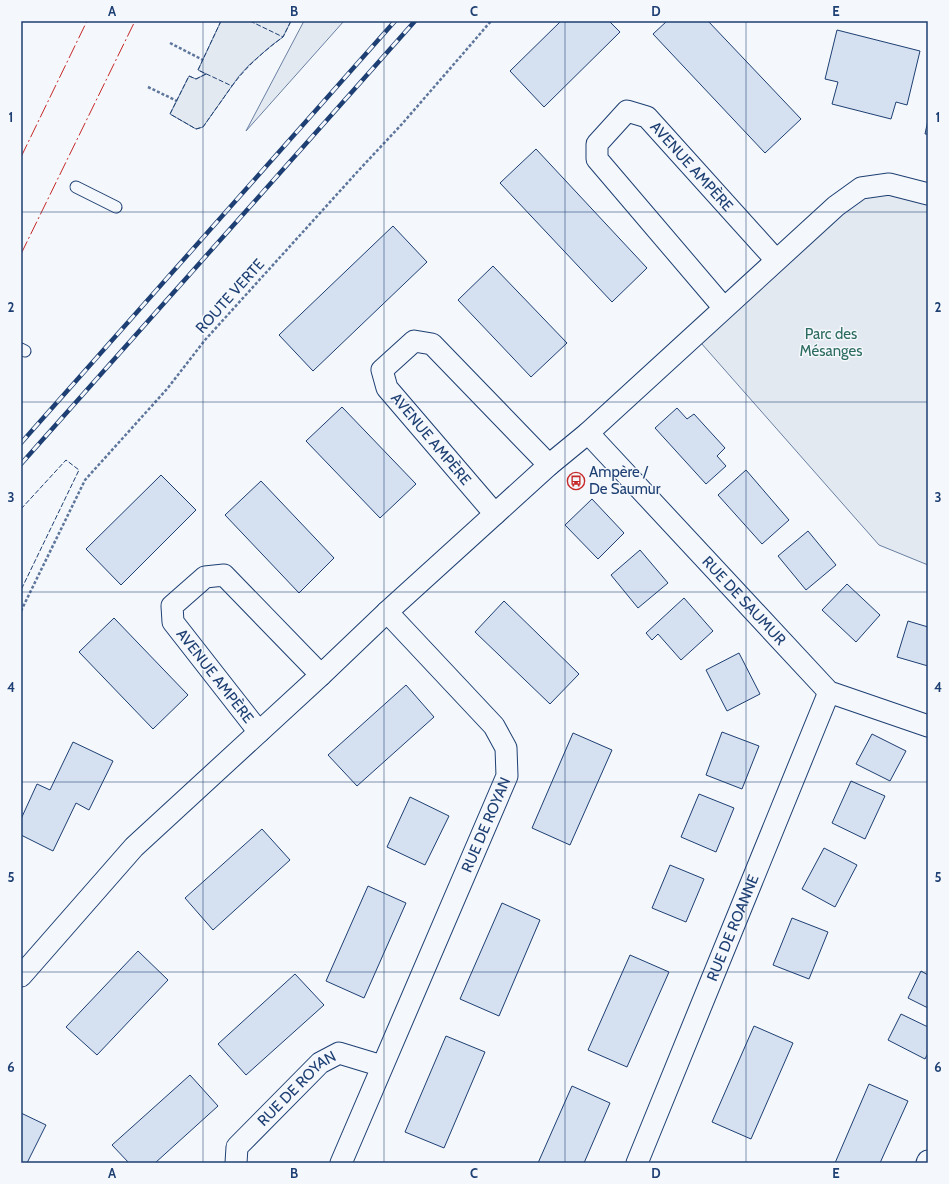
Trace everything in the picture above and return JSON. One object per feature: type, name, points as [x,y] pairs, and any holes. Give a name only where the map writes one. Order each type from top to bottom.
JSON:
[{"type":"street","name":"AVENUE AMPÈRE","points":[[724,308],[597,159],[597,144],[627,111],[647,117],[776,260]]},
{"type":"street","name":"AVENUE AMPÈRE","points":[[21,976],[134,847],[321,675],[387,612],[549,465],[588,433],[836,206],[861,188],[889,184],[928,194]]},
{"type":"street","name":"AVENUE AMPÈRE","points":[[495,514],[387,388],[382,370],[414,341],[432,344],[549,465]]},
{"type":"street","name":"RUE DE SAUMUR","points":[[588,433],[829,692],[928,726]]},
{"type":"street","name":"AVENUE AMPÈRE","points":[[259,732],[173,622],[172,606],[205,577],[224,575],[321,675]]},
{"type":"street","name":"RUE DE ROYAN","points":[[346,1162],[382,1066],[507,776],[506,748],[494,726],[387,612]]},
{"type":"street","name":"RUE DE ROANNE","points":[[637,1163],[829,692]]},
{"type":"street","name":"RUE DE ROYAN","points":[[236,1163],[237,1147],[320,1063],[339,1053],[382,1066]]},
{"type":"lane","points":[[76,187],[116,207]]},
{"type":"path","name":"ROUTE VERTE","points":[[21,611],[85,480],[167,389],[205,340],[402,124],[468,50],[491,21]]},
{"type":"path","points":[[170,43],[203,60]]},
{"type":"path","points":[[148,87],[177,100]]},
{"type":"green space","points":[[221,21],[291,21],[283,37],[249,65],[239,76],[203,127],[196,129],[170,114],[189,76],[196,79],[206,74],[198,70]]},
{"type":"green space","points":[[304,21],[344,21],[246,131]]},
{"type":"green space","name":"Parc des Mésanges","points":[[861,188],[928,194],[928,565],[879,545],[694,335]]},
{"type":"building","points":[[561,21],[609,21],[620,32],[544,107],[510,71]]},
{"type":"building","points":[[667,21],[708,21],[801,119],[765,153],[653,34]]},
{"type":"building","points":[[837,30],[920,51],[907,105],[896,102],[891,119],[832,104],[838,82],[825,79]]},
{"type":"building","points":[[928,120],[928,134],[925,134]]},
{"type":"building","points":[[536,149],[647,268],[612,302],[500,183]]},
{"type":"building","points":[[393,226],[427,262],[313,371],[279,335]]},
{"type":"building","points":[[493,266],[567,343],[531,377],[458,300]]},
{"type":"building","points":[[342,407],[416,484],[380,518],[306,441]]},
{"type":"building","points":[[677,408],[687,419],[694,414],[725,448],[717,456],[726,466],[706,484],[655,428]]},
{"type":"building","points":[[746,470],[789,520],[762,544],[718,495]]},
{"type":"building","points":[[161,475],[196,510],[121,585],[86,549]]},
{"type":"building","points":[[261,481],[334,558],[299,593],[225,515]]},
{"type":"building","points":[[592,499],[624,533],[598,559],[565,525]]},
{"type":"building","points":[[808,531],[836,565],[806,590],[778,556]]},
{"type":"building","points":[[640,550],[668,583],[638,608],[611,575]]},
{"type":"building","points":[[847,584],[880,615],[856,642],[822,610]]},
{"type":"building","points":[[684,598],[713,631],[681,660],[658,634],[652,640],[646,633]]},
{"type":"building","points":[[504,601],[579,674],[550,704],[475,632]]},
{"type":"building","points":[[114,618],[188,695],[153,729],[79,652]]},
{"type":"building","points":[[908,621],[928,627],[928,666],[897,657]]},
{"type":"building","points":[[739,653],[760,694],[727,711],[706,670]]},
{"type":"building","points":[[406,685],[434,717],[357,786],[328,755]]},
{"type":"building","points":[[722,732],[759,746],[742,789],[706,775]]},
{"type":"building","points":[[573,733],[612,750],[570,845],[532,828]]},
{"type":"building","points":[[872,734],[906,751],[890,781],[856,764]]},
{"type":"building","points":[[73,742],[113,761],[89,810],[76,803],[53,851],[21,835],[21,819],[37,784],[50,790]]},
{"type":"building","points":[[851,781],[885,796],[865,839],[832,823]]},
{"type":"building","points":[[699,794],[734,808],[716,852],[681,837]]},
{"type":"building","points":[[410,797],[449,816],[425,865],[387,847]]},
{"type":"building","points":[[262,829],[290,860],[213,930],[185,898]]},
{"type":"building","points":[[824,848],[857,865],[835,907],[802,889]]},
{"type":"building","points":[[670,865],[704,879],[686,922],[652,908]]},
{"type":"building","points":[[368,886],[406,903],[364,998],[326,981]]},
{"type":"building","points":[[502,903],[540,920],[499,1016],[460,999]]},
{"type":"building","points":[[792,918],[828,932],[809,979],[773,965]]},
{"type":"building","points":[[138,951],[168,980],[97,1055],[66,1027]]},
{"type":"building","points":[[630,955],[669,972],[627,1067],[588,1050]]},
{"type":"building","points":[[921,971],[928,975],[928,1008],[908,998]]},
{"type":"building","points":[[295,974],[324,1005],[246,1075],[218,1044]]},
{"type":"building","points":[[901,1014],[928,1027],[928,1053],[925,1059],[888,1040]]},
{"type":"building","points":[[754,1026],[793,1043],[751,1139],[712,1122]]},
{"type":"building","points":[[446,1036],[485,1052],[444,1148],[405,1132]]},
{"type":"building","points":[[190,1075],[218,1106],[155,1163],[129,1163],[112,1145]]},
{"type":"building","points":[[869,1084],[908,1101],[880,1163],[835,1163]]},
{"type":"building","points":[[572,1086],[610,1103],[584,1163],[538,1163]]},
{"type":"building","points":[[21,1113],[46,1125],[27,1163],[21,1163]]},
{"type":"railway","points":[[21,443],[395,21]]},
{"type":"railway","points":[[21,464],[415,21]]},
{"type":"fence","points":[[221,21],[198,70],[232,86],[243,72],[283,37]]},
{"type":"fence","points":[[250,21],[283,37],[291,21]]},
{"type":"fence","points":[[206,74],[196,79],[189,76],[170,114],[196,129],[203,127],[232,86]]},
{"type":"fence","points":[[21,509],[66,460],[79,470],[21,590]]},
{"type":"power","points":[[21,157],[87,21]]},
{"type":"power","points":[[21,254],[135,21]]},
{"type":"place","name":"Ampère / De Saumur","points":[[576,481]]}]
